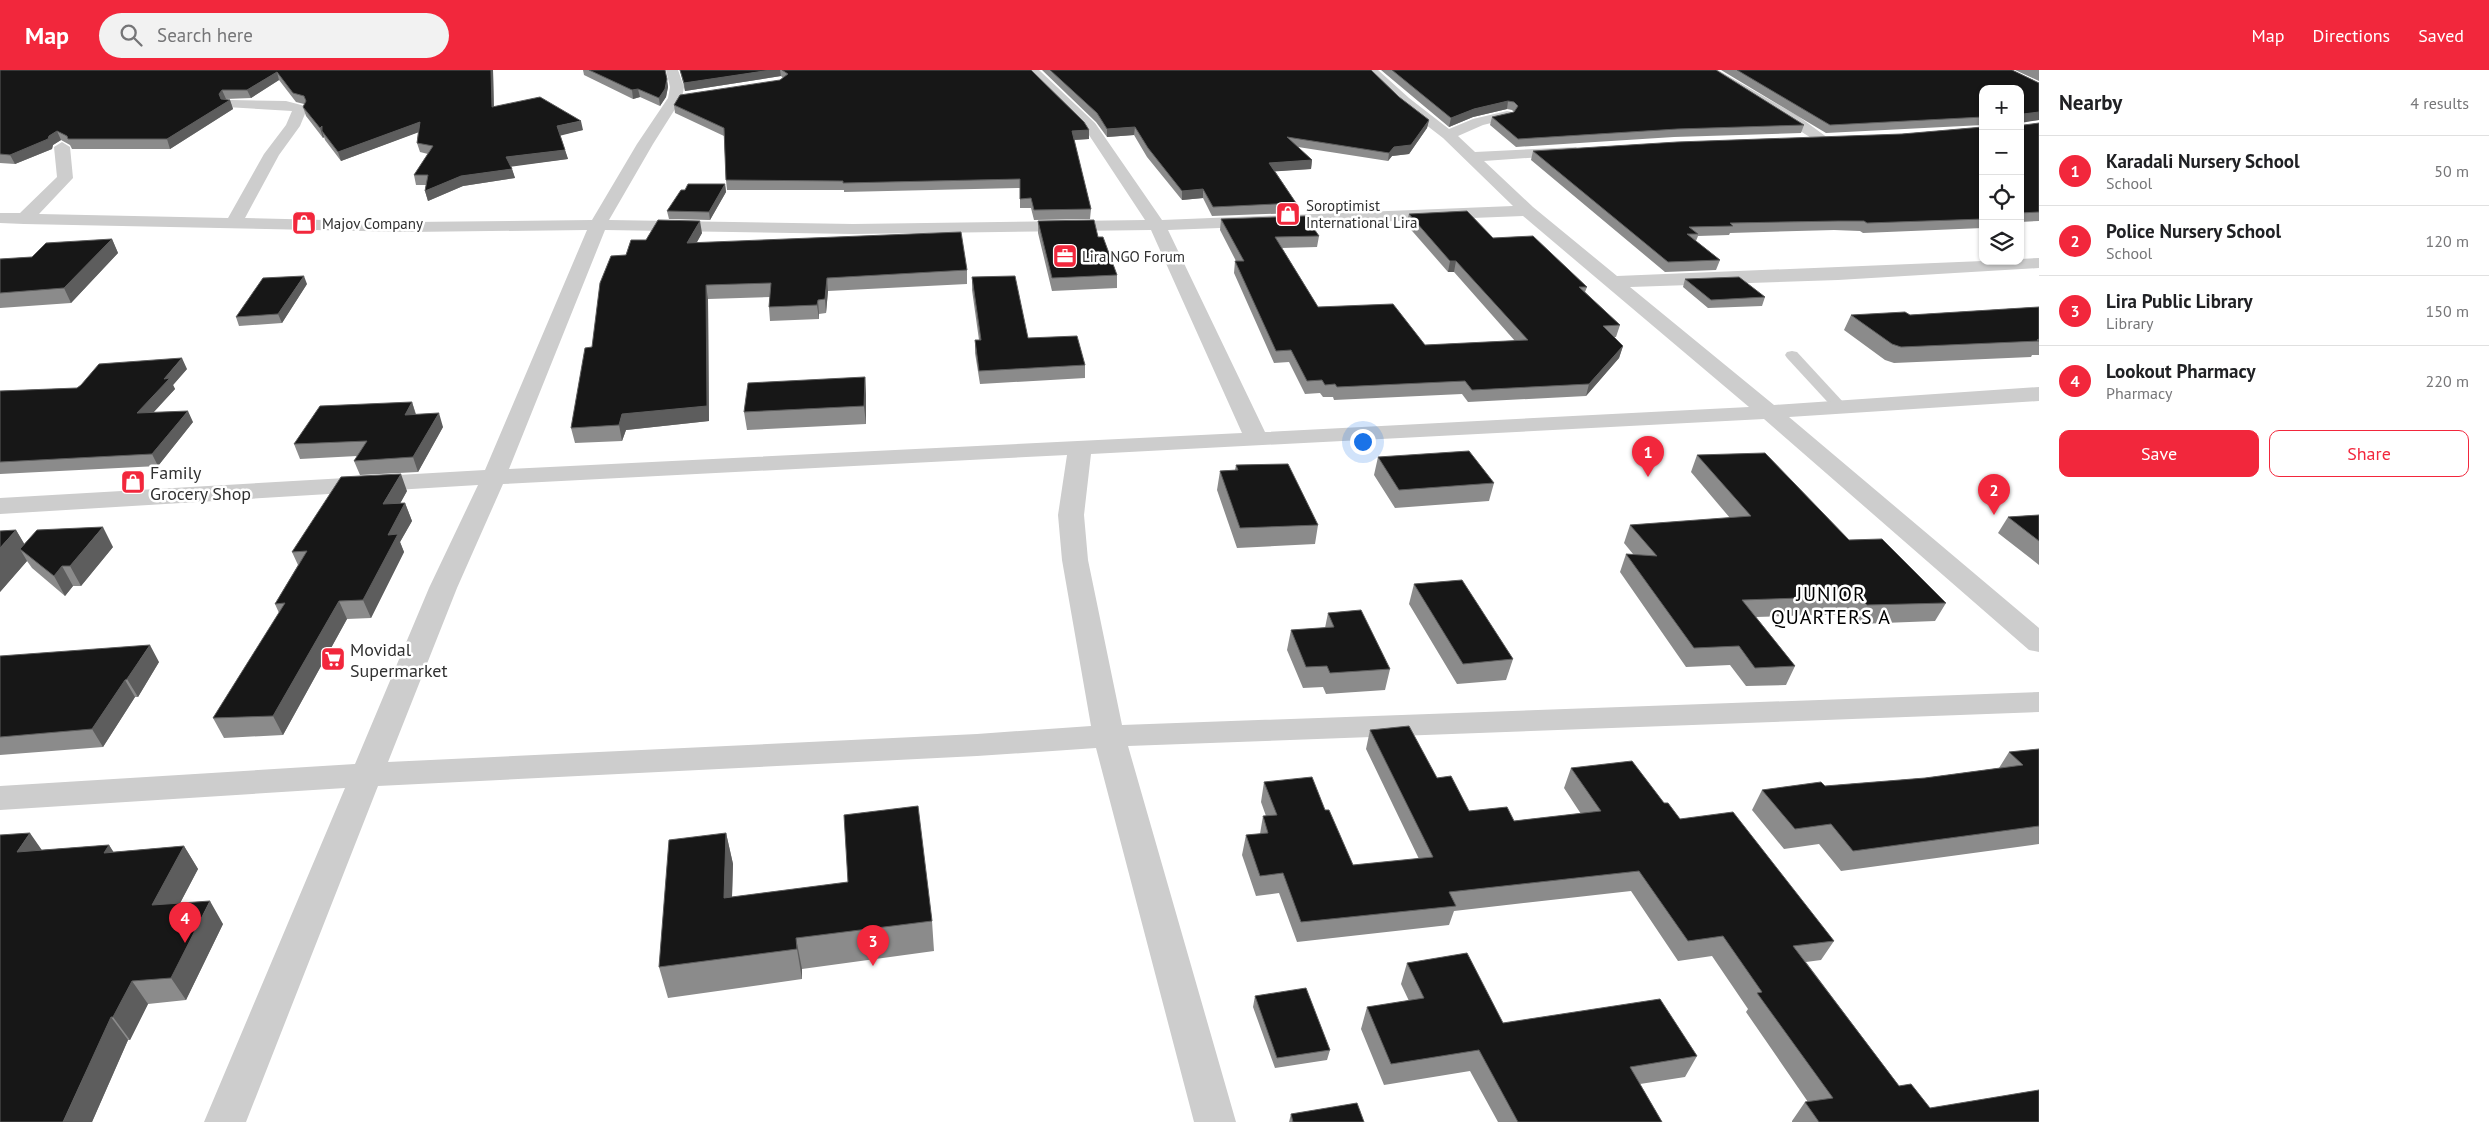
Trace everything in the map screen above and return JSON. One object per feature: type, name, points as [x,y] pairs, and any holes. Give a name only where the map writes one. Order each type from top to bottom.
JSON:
[{"type":"street","points":[[225,1122],[443,588],[494,478],[598,225],[645,144],[680,97],[672,70]]},
{"type":"street","points":[[1032,70],[1090,126],[1157,225],[1256,440]]},
{"type":"street","points":[[1370,70],[1448,135],[1527,211],[1768,411],[2039,644]]},
{"type":"street","points":[[1710,70],[1794,119],[1821,138]]},
{"type":"street","points":[[230,104],[286,105],[300,110],[293,126],[272,154],[233,224]]},
{"type":"street","points":[[1448,135],[1478,122],[1507,115]]},
{"type":"street","points":[[1801,139],[1840,138]]},
{"type":"street","points":[[24,219],[65,178],[62,147]]},
{"type":"street","points":[[1470,157],[1589,149]]},
{"type":"street","points":[[0,218],[233,224],[409,226],[598,225],[852,229],[1157,225],[1527,211]]},
{"type":"street","points":[[1612,282],[1838,274],[2039,263]]},
{"type":"street","points":[[0,506],[494,478],[1256,440],[2039,394]]},
{"type":"street","points":[[1080,449],[1071,516],[1074,560],[1109,736],[1215,1122]]},
{"type":"street","points":[[0,798],[1109,736],[2039,702]]},
{"type":"lane","points":[[1792,355],[1839,406]]},
{"type":"building","points":[[0,70],[491,70],[492,107],[540,97],[581,121],[557,126],[565,150],[506,157],[512,169],[461,176],[425,191],[428,175],[414,175],[433,146],[417,143],[420,122],[338,152],[322,131],[322,126],[320,128],[303,107],[306,101],[304,96],[293,93],[277,72],[247,90],[222,90],[219,94],[221,99],[230,100],[167,139],[68,139],[67,136],[57,131],[49,136],[48,139],[10,155],[0,154]]},
{"type":"building","points":[[589,70],[665,70],[667,79],[665,89],[659,98],[638,89],[632,90]]},
{"type":"building","points":[[680,70],[771,70],[684,83]]},
{"type":"building","points":[[782,70],[1031,70],[1084,122],[1089,130],[1072,131],[1091,209],[1034,210],[1031,198],[1020,199],[1020,179],[843,183],[843,181],[726,180],[724,128],[674,105],[680,95],[780,80],[788,74]]},
{"type":"building","points":[[1050,70],[1371,70],[1399,97],[1429,120],[1411,145],[1394,147],[1389,153],[1287,137],[1312,160],[1269,163],[1296,203],[1213,207],[1203,189],[1182,191],[1148,148],[1135,127],[1107,129],[1097,113]]},
{"type":"building","points":[[1392,70],[1716,70],[1804,125],[1677,129],[1518,139],[1492,117],[1514,112],[1518,106],[1514,102],[1508,101],[1474,109],[1451,118]]},
{"type":"building","points":[[1737,70],[2012,70],[2039,83],[2039,112],[2024,114],[2024,85],[1979,85],[1979,117],[1830,125]]},
{"type":"building","points":[[2039,123],[2039,212],[2024,213],[2024,125]]},
{"type":"building","points":[[1979,127],[1979,219],[1867,223],[1864,221],[1838,221],[1730,223],[1733,226],[1689,227],[1698,234],[1687,234],[1720,260],[1668,262],[1533,151],[1677,142],[1902,134]]},
{"type":"building","points":[[688,184],[725,184],[709,212],[667,211],[681,190],[685,190]]},
{"type":"building","points":[[1467,211],[1493,238],[1533,236],[1587,287],[1579,287],[1620,325],[1603,326],[1623,346],[1589,384],[1472,390],[1465,381],[1337,387],[1335,384],[1325,385],[1322,380],[1307,381],[1291,350],[1276,351],[1235,261],[1244,261],[1221,219],[1305,216],[1319,236],[1275,237],[1318,307],[1393,304],[1425,345],[1528,340],[1456,261],[1450,261],[1409,214]]},
{"type":"building","points":[[658,220],[700,221],[687,243],[961,232],[967,270],[827,278],[825,299],[818,300],[817,305],[769,307],[771,283],[706,285],[707,406],[622,414],[619,425],[571,428],[585,348],[592,347],[600,283],[611,256],[626,255],[631,240],[646,240]]},
{"type":"building","points":[[1094,220],[1098,237],[1103,237],[1117,275],[1052,278],[1038,221]]},
{"type":"building","points":[[112,239],[64,288],[0,293],[0,259],[32,257],[46,243]]},
{"type":"building","points":[[304,276],[278,314],[236,317],[263,278]]},
{"type":"building","points":[[1015,276],[1028,338],[1077,336],[1085,365],[979,371],[975,340],[981,340],[972,277]]},
{"type":"building","points":[[1739,277],[1765,297],[1711,300],[1685,279]]},
{"type":"building","points":[[2039,307],[2039,339],[2037,340],[2039,341],[1901,347],[1892,344],[1851,315],[1905,312],[1910,315]]},
{"type":"building","points":[[182,358],[164,379],[170,378],[137,413],[188,411],[152,454],[0,462],[0,391],[77,388],[99,364]]},
{"type":"building","points":[[865,377],[864,406],[744,412],[748,383]]},
{"type":"building","points":[[412,402],[405,415],[439,413],[413,457],[354,461],[367,441],[294,444],[320,406]]},
{"type":"building","points":[[1469,451],[1494,483],[1399,490],[1378,457]]},
{"type":"building","points":[[1765,453],[1849,540],[1882,539],[1946,603],[1867,605],[1858,596],[1742,600],[1795,666],[1755,668],[1739,646],[1694,648],[1626,554],[1657,556],[1630,525],[1751,516],[1697,455]]},
{"type":"building","points":[[1288,464],[1318,525],[1240,528],[1220,471],[1238,470],[1236,465]]},
{"type":"building","points":[[401,474],[383,504],[405,503],[388,535],[398,534],[363,600],[339,601],[273,716],[213,718],[285,603],[275,604],[307,551],[292,552],[341,477]]},
{"type":"building","points":[[2039,515],[2039,541],[2008,517]]},
{"type":"building","points":[[103,527],[70,566],[62,566],[54,576],[20,549],[37,530]]},
{"type":"building","points":[[16,530],[0,548],[0,531]]},
{"type":"building","points":[[1462,580],[1513,659],[1463,664],[1414,584]]},
{"type":"building","points":[[1361,610],[1390,669],[1330,673],[1327,666],[1306,667],[1291,630],[1334,627],[1328,613]]},
{"type":"building","points":[[150,645],[92,729],[0,737],[0,656]]},
{"type":"building","points":[[1409,726],[1437,778],[1451,776],[1469,811],[1507,807],[1514,821],[1601,811],[1571,768],[1632,761],[1664,803],[1668,803],[1680,819],[1733,812],[1834,941],[1793,946],[1899,1086],[1911,1084],[1930,1108],[2039,1090],[2039,1122],[1819,1122],[1805,1102],[1833,1098],[1757,993],[1762,992],[1723,936],[1688,941],[1639,871],[1449,892],[1456,906],[1301,922],[1283,873],[1260,876],[1246,835],[1268,833],[1263,816],[1277,815],[1264,782],[1312,777],[1325,810],[1329,810],[1353,865],[1433,857],[1370,730]]},
{"type":"building","points":[[2039,749],[2039,826],[1853,851],[1831,824],[1795,829],[1762,790],[1821,782],[1825,786],[1925,778],[2023,765],[2009,752]]},
{"type":"building","points":[[918,806],[932,921],[796,938],[797,949],[659,967],[669,840],[726,833],[724,898],[848,882],[844,815]]},
{"type":"building","points":[[30,833],[17,852],[109,845],[104,853],[184,846],[152,905],[210,901],[171,978],[132,981],[113,1017],[111,1017],[63,1122],[0,1122],[0,835]]},
{"type":"building","points":[[1467,953],[1503,1023],[1660,999],[1697,1056],[1630,1067],[1662,1122],[1518,1122],[1479,1050],[1391,1064],[1367,1007],[1424,998],[1407,963]]},
{"type":"building","points":[[1306,988],[1330,1050],[1277,1058],[1255,996]]},
{"type":"building","points":[[1357,1103],[1364,1122],[1293,1122],[1291,1114]]},
{"type":"place","name":"Soroptimist International Lira","points":[[1288,214]]},
{"type":"place","name":"Majov Company","points":[[304,223]]},
{"type":"place","name":"Lira NGO Forum","points":[[1065,256]]},
{"type":"place","name":"Karadali Nursery School","points":[[1648,477]]},
{"type":"place","name":"Family Grocery Shop","points":[[133,482]]},
{"type":"place","name":"Police Nursery School","points":[[1994,515]]},
{"type":"place","name":"Movidal Supermarket","points":[[333,659]]},
{"type":"place","name":"Lookout Pharmacy","points":[[185,943]]},
{"type":"place","name":"Lira Public Library","points":[[873,966]]},
{"type":"district","name":"JUNIOR QUARTERS A","points":[[1831,606]]}]
